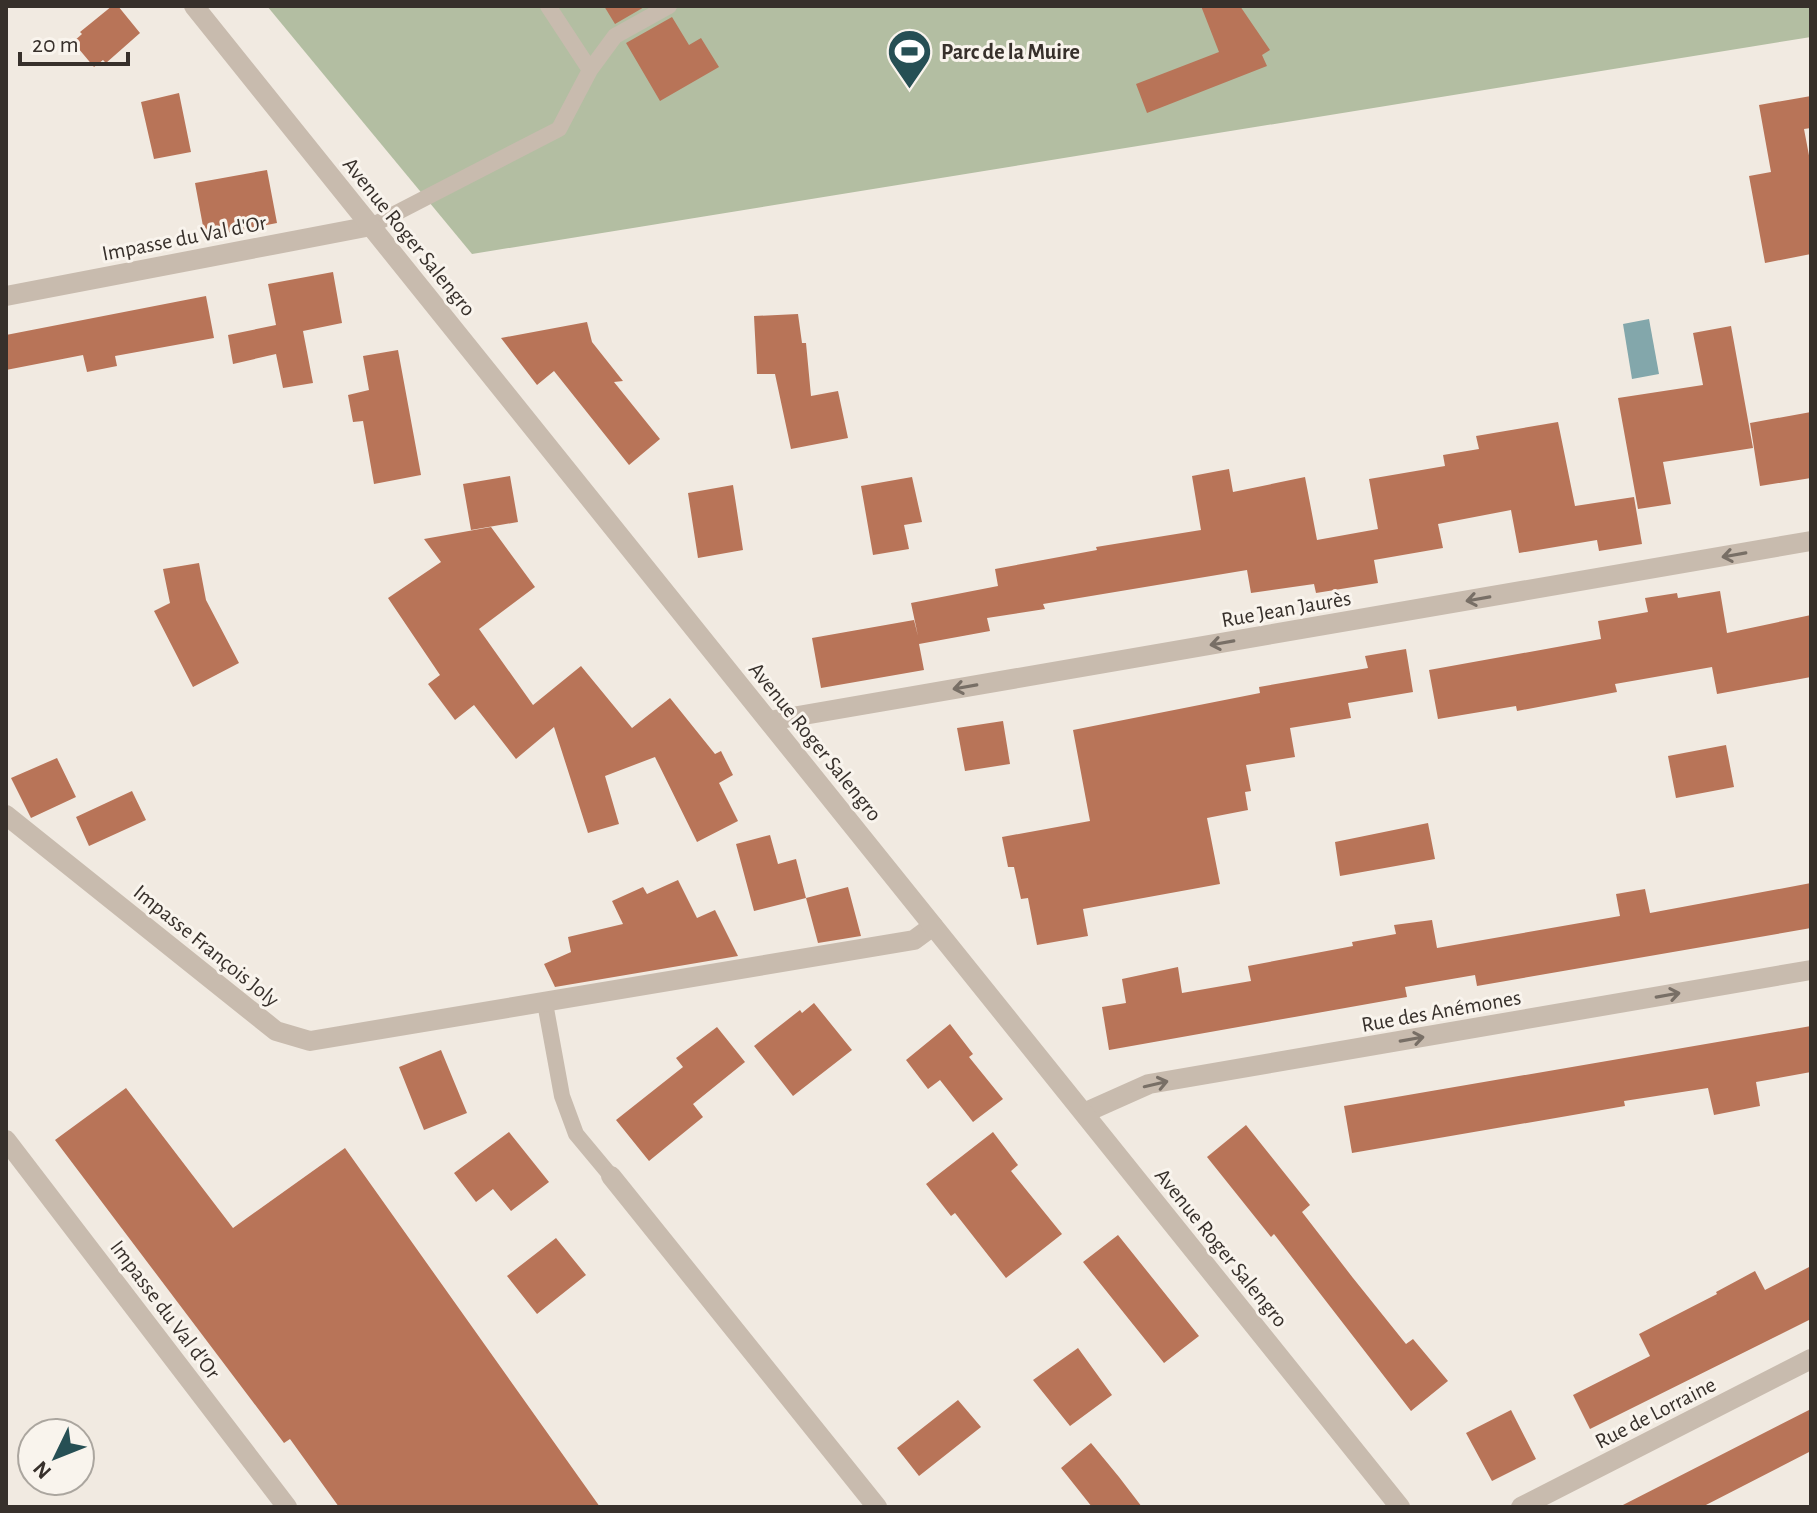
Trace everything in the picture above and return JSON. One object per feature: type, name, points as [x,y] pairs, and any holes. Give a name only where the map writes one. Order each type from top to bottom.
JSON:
[{"type":"street","name":"Avenue Roger Salengro","points":[[194,6],[1400,1507]]},
{"type":"street","name":"Impasse du Val d'Or","points":[[6,296],[371,226]]},
{"type":"street","name":"Rue Jean Jaurès","points":[[769,721],[1811,541]]},
{"type":"street","name":"Impasse François Joly","points":[[6,815],[276,1031],[310,1041],[914,940],[933,926]]},
{"type":"street","name":"Rue des Anémones","points":[[1084,1113],[1149,1084],[1811,970]]},
{"type":"street","name":"Impasse du Val d'Or","points":[[6,1140],[287,1507]]},
{"type":"street","points":[[611,1176],[877,1507]]},
{"type":"street","name":"Rue de Lorraine","points":[[1521,1507],[1811,1359]]},
{"type":"lane","points":[[548,6],[590,70]]},
{"type":"lane","points":[[371,226],[559,129],[590,70],[615,36],[669,6]]},
{"type":"lane","points":[[545,1003],[562,1096],[576,1134],[611,1176]]},
{"type":"green space","name":"Parc de la Muire","points":[[267,6],[1811,6],[1811,37],[472,254]]},
{"type":"water","points":[[1649,319],[1659,374],[1632,379],[1623,324]]},
{"type":"building","points":[[112,6],[118,6],[140,33],[106,63],[103,60],[94,67],[73,42],[82,34],[80,32]]},
{"type":"building","points":[[604,6],[646,6],[615,24]]},
{"type":"building","points":[[1201,6],[1240,6],[1270,50],[1262,55],[1267,66],[1147,113],[1136,84],[1219,52]]},
{"type":"building","points":[[672,17],[689,45],[701,38],[719,67],[660,101],[626,43]]},
{"type":"building","points":[[179,93],[191,152],[154,159],[141,102]]},
{"type":"building","points":[[1811,96],[1811,128],[1804,129],[1811,166],[1811,254],[1765,263],[1749,176],[1771,172],[1759,105]]},
{"type":"building","points":[[267,170],[277,223],[205,237],[195,183]]},
{"type":"building","points":[[333,272],[342,323],[303,331],[313,383],[283,388],[276,354],[233,364],[228,335],[276,325],[268,284]]},
{"type":"building","points":[[206,296],[214,338],[115,356],[117,366],[87,372],[83,355],[6,370],[6,335]]},
{"type":"building","points":[[798,314],[802,343],[806,343],[811,396],[838,391],[848,438],[791,449],[775,374],[757,374],[754,316]]},
{"type":"building","points":[[587,322],[592,342],[623,381],[614,382],[660,439],[629,465],[554,371],[537,385],[501,338]]},
{"type":"building","points":[[1731,326],[1753,448],[1663,462],[1671,504],[1638,509],[1618,398],[1703,385],[1693,333]]},
{"type":"building","points":[[398,350],[421,475],[374,484],[363,421],[353,422],[348,395],[369,390],[363,356]]},
{"type":"building","points":[[1811,412],[1811,478],[1760,486],[1750,423]]},
{"type":"building","points":[[1558,422],[1575,506],[1634,497],[1642,544],[1599,551],[1597,540],[1519,553],[1511,510],[1438,524],[1443,548],[1374,560],[1378,583],[1316,593],[1314,584],[1251,593],[1247,570],[1043,604],[1045,609],[987,618],[990,631],[919,644],[924,670],[821,688],[812,638],[914,620],[918,636],[911,603],[998,586],[995,569],[1097,550],[1096,547],[1201,530],[1192,476],[1229,469],[1233,492],[1305,477],[1317,540],[1378,529],[1369,479],[1445,466],[1443,455],[1479,449],[1476,436]]},
{"type":"building","points":[[510,476],[518,522],[471,530],[463,484]]},
{"type":"building","points":[[912,477],[922,522],[904,525],[909,549],[873,555],[861,486]]},
{"type":"building","points":[[733,485],[743,550],[698,558],[688,493]]},
{"type":"building","points":[[491,527],[535,587],[479,629],[533,705],[581,666],[632,728],[670,698],[715,754],[721,751],[733,775],[719,783],[738,821],[697,842],[655,757],[605,776],[619,824],[588,833],[554,727],[516,759],[474,705],[455,720],[428,684],[440,675],[388,598],[441,562],[424,539]]},
{"type":"building","points":[[199,563],[206,600],[239,663],[193,687],[154,611],[170,603],[163,569]]},
{"type":"building","points":[[1720,591],[1727,633],[1811,615],[1811,677],[1717,694],[1712,667],[1615,684],[1617,692],[1517,711],[1516,706],[1438,719],[1429,670],[1601,639],[1598,621],[1648,612],[1645,598],[1677,593],[1678,598]]},
{"type":"building","points":[[1406,649],[1413,692],[1348,703],[1351,718],[1290,728],[1295,757],[1246,765],[1251,791],[1245,792],[1248,810],[1207,818],[1220,884],[1083,909],[1088,936],[1037,945],[1028,898],[1021,899],[1014,867],[1008,867],[1002,837],[1090,821],[1073,730],[1260,693],[1259,687],[1368,668],[1365,656]]},
{"type":"building","points":[[1003,721],[1010,764],[965,771],[957,728]]},
{"type":"building","points":[[1726,745],[1734,787],[1676,798],[1668,756]]},
{"type":"building","points":[[57,758],[76,797],[31,818],[11,778]]},
{"type":"building","points":[[132,791],[146,820],[89,846],[76,817]]},
{"type":"building","points":[[1428,823],[1435,859],[1340,876],[1335,842]]},
{"type":"building","points":[[770,835],[778,864],[796,859],[806,898],[754,911],[736,844]]},
{"type":"building","points":[[678,880],[697,918],[715,910],[738,956],[555,987],[544,964],[571,952],[568,937],[623,924],[612,901],[643,887],[647,894]]},
{"type":"building","points":[[1811,883],[1811,928],[1477,986],[1475,975],[1405,987],[1407,997],[1109,1050],[1102,1007],[1126,1003],[1122,979],[1178,967],[1182,993],[1251,981],[1248,966],[1353,946],[1352,942],[1396,934],[1394,925],[1432,920],[1437,948],[1620,916],[1616,894],[1645,889],[1650,913]]},
{"type":"building","points":[[848,887],[861,936],[818,943],[806,898]]},
{"type":"building","points":[[814,1003],[852,1050],[793,1096],[754,1046],[800,1010],[802,1013]]},
{"type":"building","points":[[950,1024],[973,1054],[969,1057],[1003,1099],[973,1122],[940,1080],[928,1089],[906,1060]]},
{"type":"building","points":[[1811,1026],[1811,1072],[1756,1082],[1760,1106],[1714,1115],[1708,1088],[1624,1101],[1625,1106],[1352,1153],[1344,1106]]},
{"type":"building","points":[[717,1027],[745,1062],[693,1104],[703,1117],[649,1161],[616,1120],[683,1067],[676,1058]]},
{"type":"building","points":[[441,1050],[467,1113],[424,1130],[399,1067]]},
{"type":"building","points":[[126,1088],[233,1228],[345,1148],[600,1507],[339,1507],[290,1439],[284,1443],[55,1140]]},
{"type":"building","points":[[1246,1125],[1310,1205],[1302,1212],[1353,1278],[1406,1344],[1413,1339],[1448,1381],[1411,1411],[1274,1234],[1271,1237],[1207,1157]]},
{"type":"building","points":[[509,1132],[549,1182],[511,1211],[493,1189],[476,1202],[454,1173]]},
{"type":"building","points":[[993,1132],[1018,1165],[1011,1171],[1062,1234],[1006,1278],[955,1213],[951,1216],[926,1184]]},
{"type":"building","points":[[1118,1235],[1199,1336],[1164,1363],[1083,1262]]},
{"type":"building","points":[[556,1238],[586,1275],[537,1314],[507,1276]]},
{"type":"building","points":[[1811,1266],[1811,1319],[1590,1429],[1573,1395],[1650,1356],[1639,1334],[1755,1271],[1765,1290]]},
{"type":"building","points":[[1078,1348],[1112,1395],[1070,1426],[1033,1380]]},
{"type":"building","points":[[958,1400],[981,1427],[919,1476],[897,1448]]},
{"type":"building","points":[[1811,1409],[1811,1451],[1702,1507],[1619,1507]]},
{"type":"building","points":[[1511,1410],[1536,1459],[1492,1481],[1466,1433]]},
{"type":"building","points":[[1091,1443],[1142,1507],[1092,1507],[1061,1468]]},
{"type":"place","name":"Parc de la Muire","points":[[910,90]]}]
